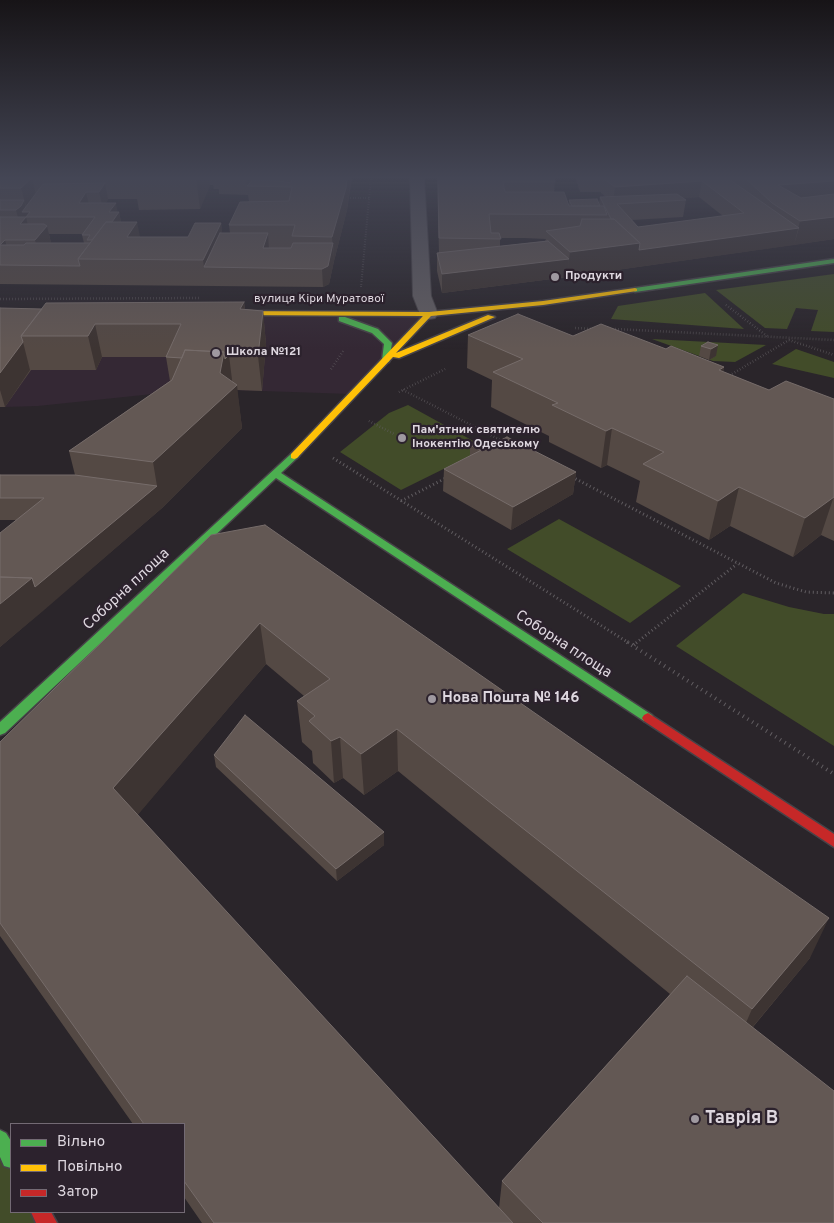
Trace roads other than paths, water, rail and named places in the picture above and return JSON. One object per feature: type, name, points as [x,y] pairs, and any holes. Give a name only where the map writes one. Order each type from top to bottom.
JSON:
[{"type":"street","points":[[419,234],[422,296],[429,314]]},
{"type":"street","name":"Соборна площа","points":[[0,730],[276,474],[429,314],[543,303],[834,261]]},
{"type":"street","name":"Соборна площа","points":[[386,360],[486,319],[543,303]]},
{"type":"street","name":"вулиця Кіри Муратової","points":[[219,313],[429,314]]},
{"type":"street","points":[[321,314],[351,321],[375,331],[388,343],[386,360]]},
{"type":"street","name":"Соборна площа","points":[[276,474],[834,841]]},
{"type":"street","points":[[0,1139],[10,1157]]},
{"type":"place","name":"Продукти","points":[[555,277]]},
{"type":"place","name":"Школа №121","points":[[216,353]]},
{"type":"place","name":"Пам'ятник святителю Інокентію Одеському","points":[[402,438]]},
{"type":"place","name":"Нова Пошта № 146","points":[[432,699]]},
{"type":"place","name":"Таврія В","points":[[695,1119]]}]
